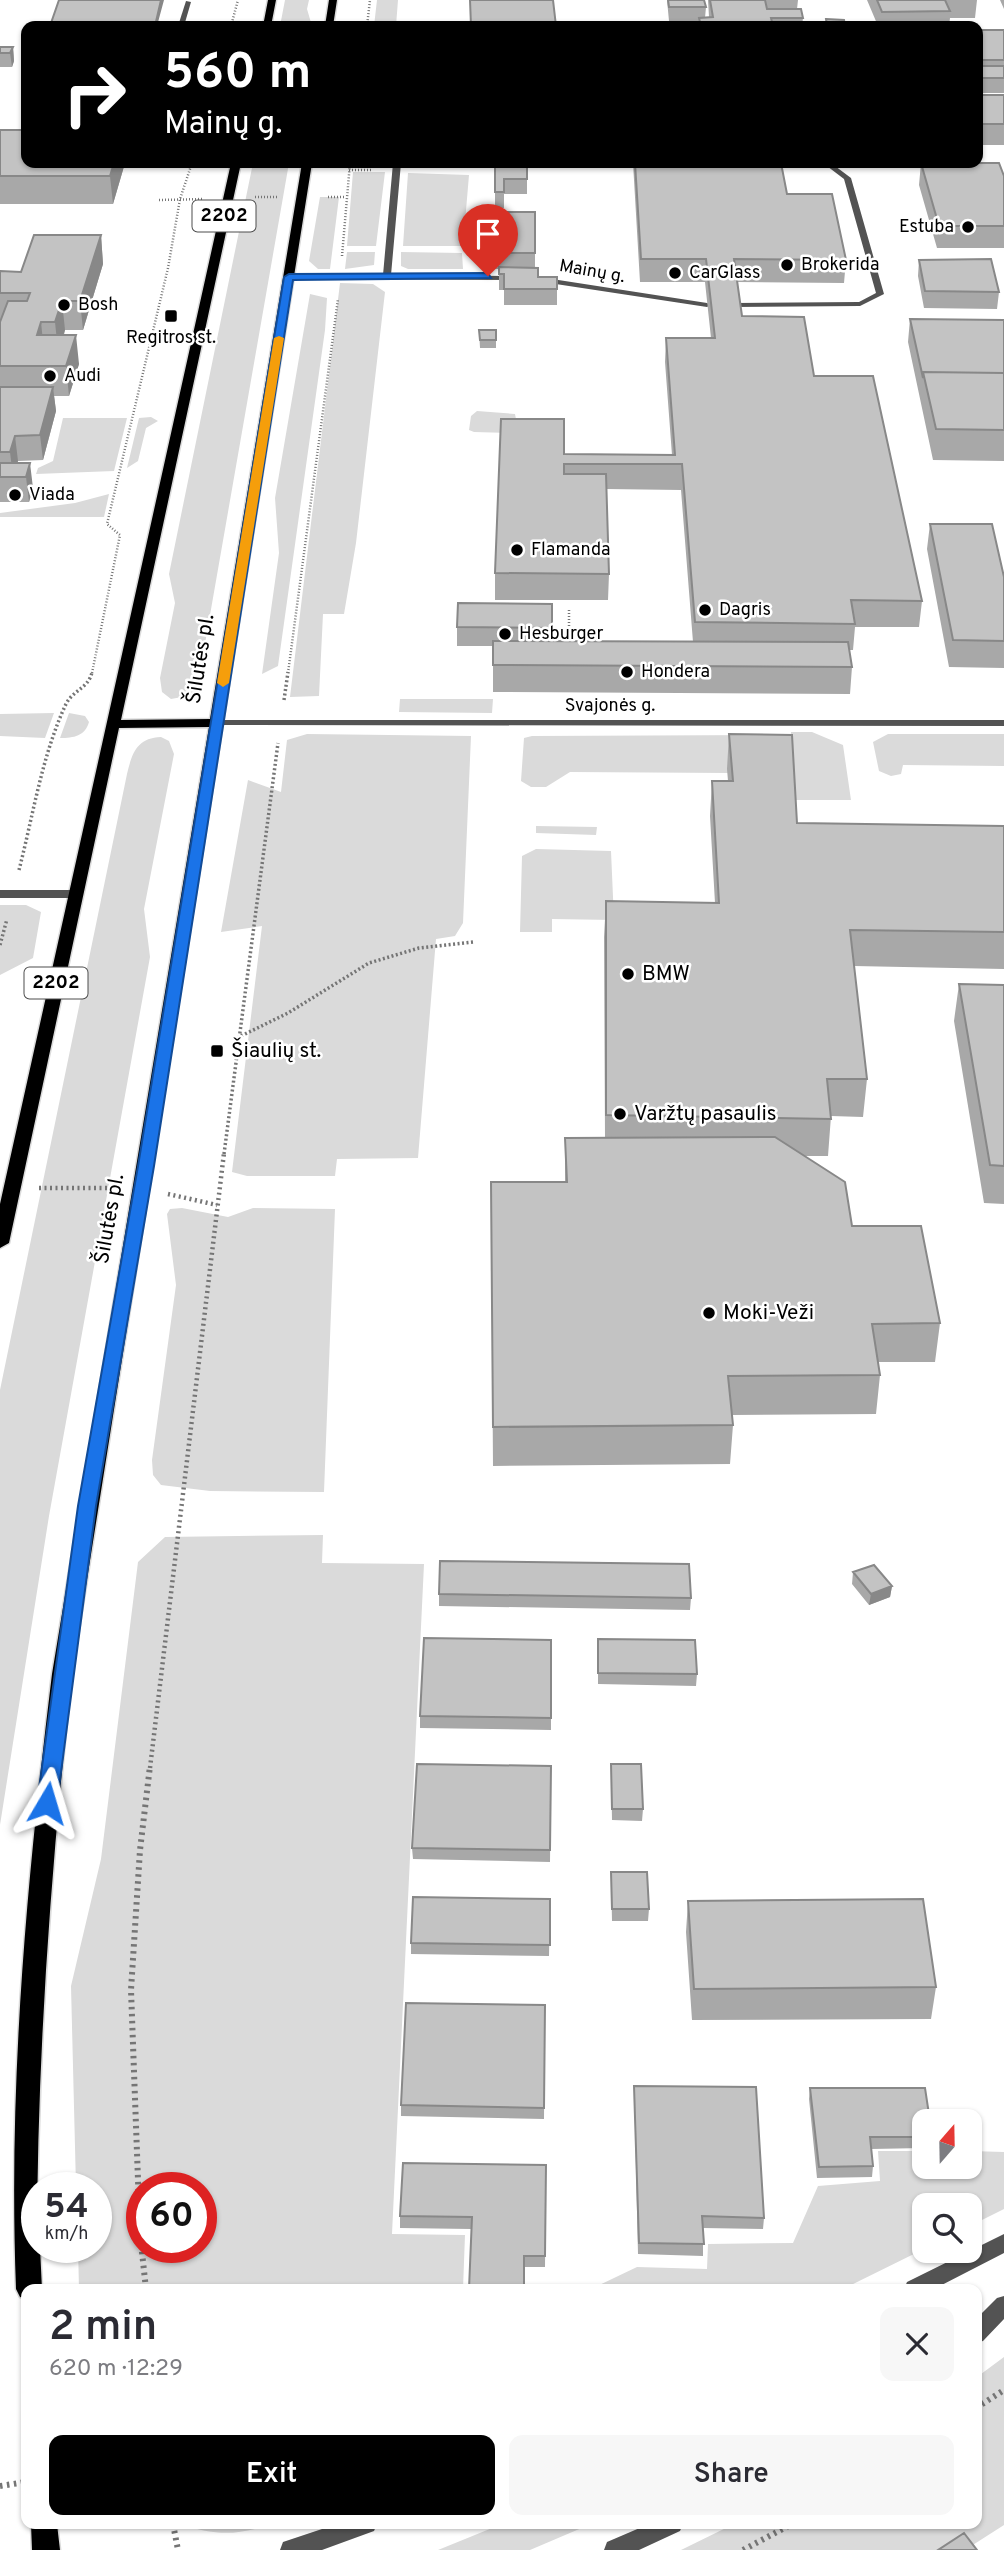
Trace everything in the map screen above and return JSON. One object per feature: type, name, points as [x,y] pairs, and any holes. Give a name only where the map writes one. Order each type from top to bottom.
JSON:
[{"type":"main road","points":[[268,21],[272,0]]},
{"type":"main road","points":[[330,21],[333,0]]},
{"type":"main road","name":"2202","points":[[0,1243],[235,168]]},
{"type":"main road","name":"Šilutės pl.","points":[[29,2284],[24,2199],[28,2033],[38,1881],[62,1674],[306,168]]},
{"type":"main road","points":[[114,724],[217,723]]},
{"type":"main road","points":[[44,2529],[46,2550]]},
{"type":"street","points":[[182,21],[188,2]]},
{"type":"street","points":[[387,276],[397,168]]},
{"type":"street","points":[[736,305],[860,304],[880,294],[847,178],[834,168]]},
{"type":"street","name":"Mainų g.","points":[[289,277],[529,278],[707,304]]},
{"type":"street","name":"Svajonės g.","points":[[217,723],[1004,723]]},
{"type":"street","points":[[6,894],[75,894]]},
{"type":"street","points":[[924,2284],[1004,2243]]},
{"type":"street","points":[[982,2328],[1004,2305]]},
{"type":"street","points":[[290,2550],[351,2529]]},
{"type":"street","points":[[615,2550],[661,2529]]},
{"type":"path","points":[[232,21],[238,0]]},
{"type":"path","points":[[368,21],[370,0]]},
{"type":"path","points":[[0,945],[6,894],[50,749],[67,701],[90,681],[120,535],[107,524],[168,268],[180,199],[190,168]]},
{"type":"path","points":[[145,2284],[140,2234],[131,1990],[140,1850],[240,1036],[341,277],[350,168]]},
{"type":"path","points":[[569,610],[569,656]]},
{"type":"path","points":[[240,1036],[288,1013],[369,963],[419,948],[474,942]]},
{"type":"path","points":[[982,2405],[1004,2390]]},
{"type":"path","points":[[0,2486],[21,2483]]},
{"type":"path","points":[[174,2529],[178,2550]]},
{"type":"path","points":[[743,2550],[783,2529]]},
{"type":"shaded area","points":[[285,0],[309,0],[307,9],[311,21],[281,21]]},
{"type":"shaded area","points":[[377,0],[398,0],[396,21],[375,21]]},
{"type":"shaded area","points":[[252,168],[288,168],[199,678],[193,695],[171,699],[162,692],[160,678],[175,603],[169,574]]},
{"type":"shaded area","points":[[353,172],[385,172],[376,246],[347,246]]},
{"type":"shaded area","points":[[408,173],[469,175],[463,246],[403,246]]},
{"type":"shaded area","points":[[320,197],[339,197],[330,269],[318,269],[309,261]]},
{"type":"shaded area","points":[[347,252],[375,252],[374,265],[345,269]]},
{"type":"shaded area","points":[[401,252],[462,253],[463,269],[408,269],[401,266]]},
{"type":"shaded area","points":[[340,283],[373,284],[385,292],[356,543],[344,614],[323,614],[319,696],[290,697]]},
{"type":"shaded area","points":[[310,294],[327,298],[325,330],[278,666],[262,674],[279,553],[275,498]]},
{"type":"shaded area","points":[[477,411],[515,414],[518,429],[513,433],[469,430],[471,416]]},
{"type":"shaded area","points":[[151,417],[158,421],[146,428],[138,461],[127,468],[139,418]]},
{"type":"shaded area","points":[[63,418],[127,418],[114,471],[36,474],[38,468],[53,461]]},
{"type":"shaded area","points":[[109,494],[104,517],[0,517],[0,513],[75,503]]},
{"type":"shaded area","points":[[400,699],[493,699],[492,713],[399,712]]},
{"type":"shaded area","points":[[54,713],[45,738],[0,736],[0,714]]},
{"type":"shaded area","points":[[69,713],[85,716],[89,722],[85,730],[78,735],[60,738]]},
{"type":"shaded area","points":[[791,732],[812,732],[843,745],[851,800],[792,800],[728,773],[570,772],[546,787],[531,787],[521,781],[524,738],[532,736],[791,735]]},
{"type":"shaded area","points":[[307,734],[471,736],[463,923],[455,936],[436,939],[418,1158],[337,1159],[335,1176],[247,1176],[232,1172],[262,926],[221,932],[248,780],[281,792],[287,740]]},
{"type":"shaded area","points":[[888,734],[1004,734],[1004,766],[903,765],[901,774],[891,776],[879,771],[873,742]]},
{"type":"shaded area","points":[[161,737],[169,741],[174,754],[144,909],[150,957],[49,1516],[0,1825],[0,1390],[127,774],[137,748],[146,740]]},
{"type":"shaded area","points":[[536,826],[597,827],[596,835],[536,833]]},
{"type":"shaded area","points":[[536,849],[611,851],[614,920],[552,919],[552,932],[520,932],[522,856]]},
{"type":"shaded area","points":[[0,905],[26,905],[41,912],[33,958],[0,975]]},
{"type":"shaded area","points":[[182,1208],[228,1217],[253,1208],[335,1209],[324,1492],[210,1491],[161,1485],[153,1475],[152,1460],[176,1285],[167,1214],[170,1209]]},
{"type":"shaded area","points":[[323,1535],[322,1563],[424,1564],[392,2234],[465,2235],[463,2284],[79,2284],[78,2263],[112,2263],[112,2172],[76,2172],[71,1986],[101,1859],[138,1562],[165,1537]]},
{"type":"shaded area","points":[[878,2151],[912,2151],[912,2179],[982,2179],[982,2151],[1004,2152],[1004,2209],[982,2220],[982,2193],[912,2193],[912,2255],[853,2284],[601,2284],[637,2267],[707,2269],[708,2244],[793,2243],[818,2186],[880,2181]]},
{"type":"shaded area","points":[[1004,2357],[1004,2525],[965,2550],[681,2550],[724,2529],[982,2529],[982,2373]]},
{"type":"shaded area","points":[[198,2529],[254,2529],[223,2533]]},
{"type":"shaded area","points":[[490,2529],[579,2529],[530,2550],[438,2550]]},
{"type":"building","points":[[59,0],[161,0],[156,21],[52,21]]},
{"type":"building","points":[[470,0],[553,0],[555,21],[471,21]]},
{"type":"building","points":[[668,0],[704,0],[706,7],[669,7]]},
{"type":"building","points":[[710,0],[765,0],[767,9],[801,9],[803,18],[700,21],[699,18],[713,17]]},
{"type":"building","points":[[877,0],[945,0],[950,11],[882,12]]},
{"type":"building","points":[[983,30],[1004,30],[1004,60],[983,60]]},
{"type":"building","points":[[0,47],[13,47],[10,53],[0,53]]},
{"type":"building","points":[[983,66],[1004,66],[1004,78],[983,78]]},
{"type":"building","points":[[983,95],[1004,95],[1004,124],[983,124]]},
{"type":"building","points":[[0,130],[21,130],[21,168],[112,168],[110,176],[0,176]]},
{"type":"building","name":"Estuba","points":[[983,163],[999,163],[1004,176],[1004,226],[939,226],[922,168],[983,168]]},
{"type":"building","points":[[495,168],[527,168],[527,179],[504,179],[504,192],[495,192]]},
{"type":"building","points":[[635,168],[782,168],[787,194],[832,194],[846,260],[734,259],[742,316],[804,317],[814,376],[873,376],[922,601],[851,600],[855,624],[695,622],[682,464],[564,464],[564,474],[606,474],[609,574],[495,573],[501,419],[564,419],[564,454],[675,455],[666,338],[715,338],[706,259],[641,259]]},
{"type":"building","points":[[498,212],[535,212],[535,253],[492,253],[492,240],[478,240],[479,234],[497,235]]},
{"type":"building","points":[[34,235],[101,235],[80,301],[62,301],[55,322],[41,322],[37,335],[76,335],[66,366],[0,366],[0,322],[8,301],[27,301],[30,293],[0,293],[0,271],[21,272]]},
{"type":"building","points":[[991,259],[999,292],[925,291],[919,260]]},
{"type":"building","points":[[499,267],[538,268],[538,277],[557,277],[557,289],[504,289],[504,274],[499,274]]},
{"type":"building","points":[[910,319],[1004,320],[1004,373],[923,372],[923,378]]},
{"type":"building","points":[[479,330],[496,330],[496,340],[480,340]]},
{"type":"building","points":[[923,372],[1004,373],[1004,430],[936,429]]},
{"type":"building","points":[[0,387],[53,387],[40,435],[15,436],[10,452],[0,452]]},
{"type":"building","points":[[0,463],[30,463],[26,477],[0,477]]},
{"type":"building","points":[[930,524],[992,524],[1004,577],[1004,641],[953,640]]},
{"type":"building","points":[[458,603],[552,604],[552,628],[457,627]]},
{"type":"building","points":[[493,641],[848,642],[852,667],[493,665]]},
{"type":"building","points":[[729,734],[792,735],[797,823],[1004,826],[1004,932],[850,930],[867,1079],[827,1079],[831,1119],[606,1115],[606,901],[719,903],[712,781],[733,781]]},
{"type":"building","points":[[959,984],[1004,985],[1004,1166],[990,1165]]},
{"type":"building","name":"Moki-Veži","points":[[775,1137],[845,1182],[852,1226],[921,1226],[940,1323],[872,1324],[880,1375],[728,1376],[733,1425],[493,1427],[491,1182],[567,1182],[565,1138]]},
{"type":"building","points":[[440,1561],[689,1564],[691,1598],[439,1594]]},
{"type":"building","points":[[874,1565],[892,1586],[871,1594],[853,1572]]},
{"type":"building","points":[[424,1638],[551,1640],[551,1718],[420,1716]]},
{"type":"building","points":[[598,1639],[695,1640],[697,1674],[598,1673]]},
{"type":"building","points":[[417,1764],[551,1766],[550,1850],[412,1848]]},
{"type":"building","points":[[611,1764],[641,1764],[643,1809],[612,1809]]},
{"type":"building","points":[[611,1872],[647,1872],[649,1909],[612,1909]]},
{"type":"building","points":[[413,1897],[550,1899],[550,1945],[411,1943]]},
{"type":"building","points":[[923,1899],[936,1987],[694,1989],[688,1901]]},
{"type":"building","points":[[406,2003],[545,2005],[544,2108],[401,2105]]},
{"type":"building","points":[[634,2086],[756,2087],[764,2218],[702,2216],[704,2244],[639,2243]]},
{"type":"building","points":[[810,2088],[925,2088],[928,2109],[912,2109],[912,2137],[870,2137],[873,2166],[819,2167]]},
{"type":"building","points":[[403,2163],[546,2165],[545,2256],[524,2256],[524,2284],[469,2284],[472,2217],[400,2216]]},
{"type":"building","points":[[964,2533],[977,2550],[938,2550]]},
{"type":"slow traffic","points":[[223,683],[279,338]]},
{"type":"place","name":"Estuba","points":[[968,227]]},
{"type":"place","name":"Brokerida","points":[[787,265]]},
{"type":"place","name":"CarGlass","points":[[675,273]]},
{"type":"place","name":"Bosh","points":[[64,305]]},
{"type":"place","name":"Regitros st.","points":[[171,316]]},
{"type":"place","name":"Audi","points":[[50,376]]},
{"type":"place","name":"Viada","points":[[15,495]]},
{"type":"place","name":"Flamanda","points":[[517,550]]},
{"type":"place","name":"Dagris","points":[[705,610]]},
{"type":"place","name":"Hesburger","points":[[505,634]]},
{"type":"place","name":"Hondera","points":[[627,672]]},
{"type":"place","name":"BMW","points":[[628,974]]},
{"type":"place","name":"Šiaulių st.","points":[[217,1051]]},
{"type":"place","name":"Varžtų pasaulis","points":[[620,1114]]},
{"type":"place","name":"Moki-Veži","points":[[709,1313]]},
{"type":"route","points":[[47,1803],[62,1674],[87,1506],[146,1166],[289,277],[488,276]]}]
